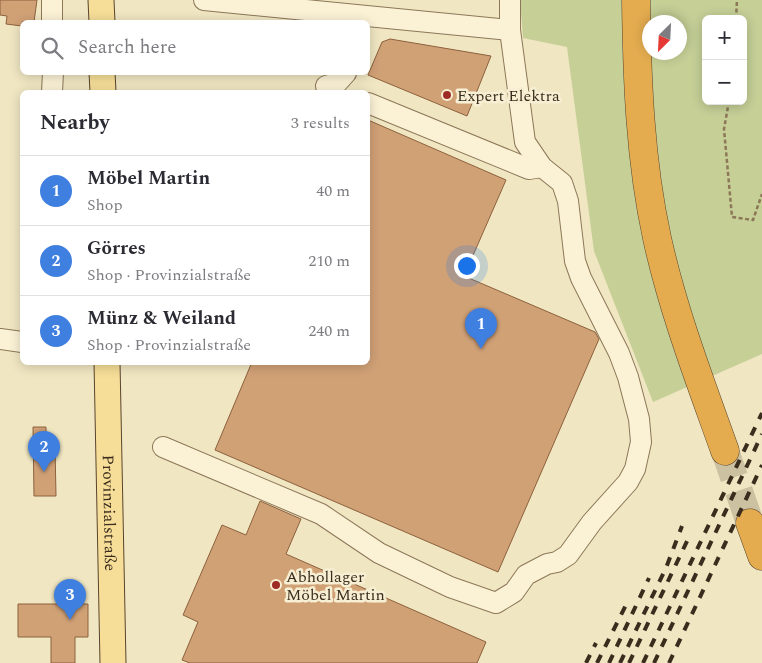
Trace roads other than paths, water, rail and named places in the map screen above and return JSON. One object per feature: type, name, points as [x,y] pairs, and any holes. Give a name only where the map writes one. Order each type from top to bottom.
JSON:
[{"type":"highway","points":[[636,0],[637,78],[645,163],[657,238],[688,346],[725,451]]},
{"type":"highway","points":[[750,523],[762,556]]},
{"type":"main road","points":[[101,0],[102,20]]},
{"type":"main road","points":[[102,75],[102,90]]},
{"type":"main road","name":"Provinzialstraße","points":[[107,365],[113,663]]},
{"type":"street","points":[[52,0],[52,20]]},
{"type":"street","points":[[204,0],[301,5],[354,19],[368,20]]},
{"type":"street","points":[[163,447],[321,514],[379,553],[478,598],[496,603],[509,597],[526,575],[547,564],[557,562],[568,555],[592,522],[628,482],[635,468],[641,442],[639,419],[628,377],[615,346],[581,278],[575,261],[568,201],[562,183],[542,167],[525,142],[510,30],[510,0]]},
{"type":"street","points":[[370,20],[510,30]]},
{"type":"street","points":[[52,90],[53,75]]},
{"type":"street","points":[[370,104],[529,169],[542,167]]},
{"type":"street","points":[[0,339],[20,342]]},
{"type":"tunnel","points":[[725,451],[750,523]]},
{"type":"railway","points":[[643,663],[762,413]]},
{"type":"railway","points":[[654,663],[762,434]]},
{"type":"railway","points":[[669,663],[762,465]]},
{"type":"railway","points":[[620,663],[666,568],[682,526]]},
{"type":"railway","points":[[629,663],[689,537]]},
{"type":"railway","points":[[609,663],[649,578]]},
{"type":"railway","points":[[597,663],[627,603]]},
{"type":"railway","points":[[586,663],[596,643]]},
{"type":"place","name":"Expert Elektra","points":[[447,95]]},
{"type":"place","name":"Möbel Martin","points":[[481,349]]},
{"type":"place","name":"Görres","points":[[44,472]]},
{"type":"place","name":"Abhollager Möbel Martin","points":[[276,585]]},
{"type":"place","name":"Münz & Weiland","points":[[70,620]]}]
